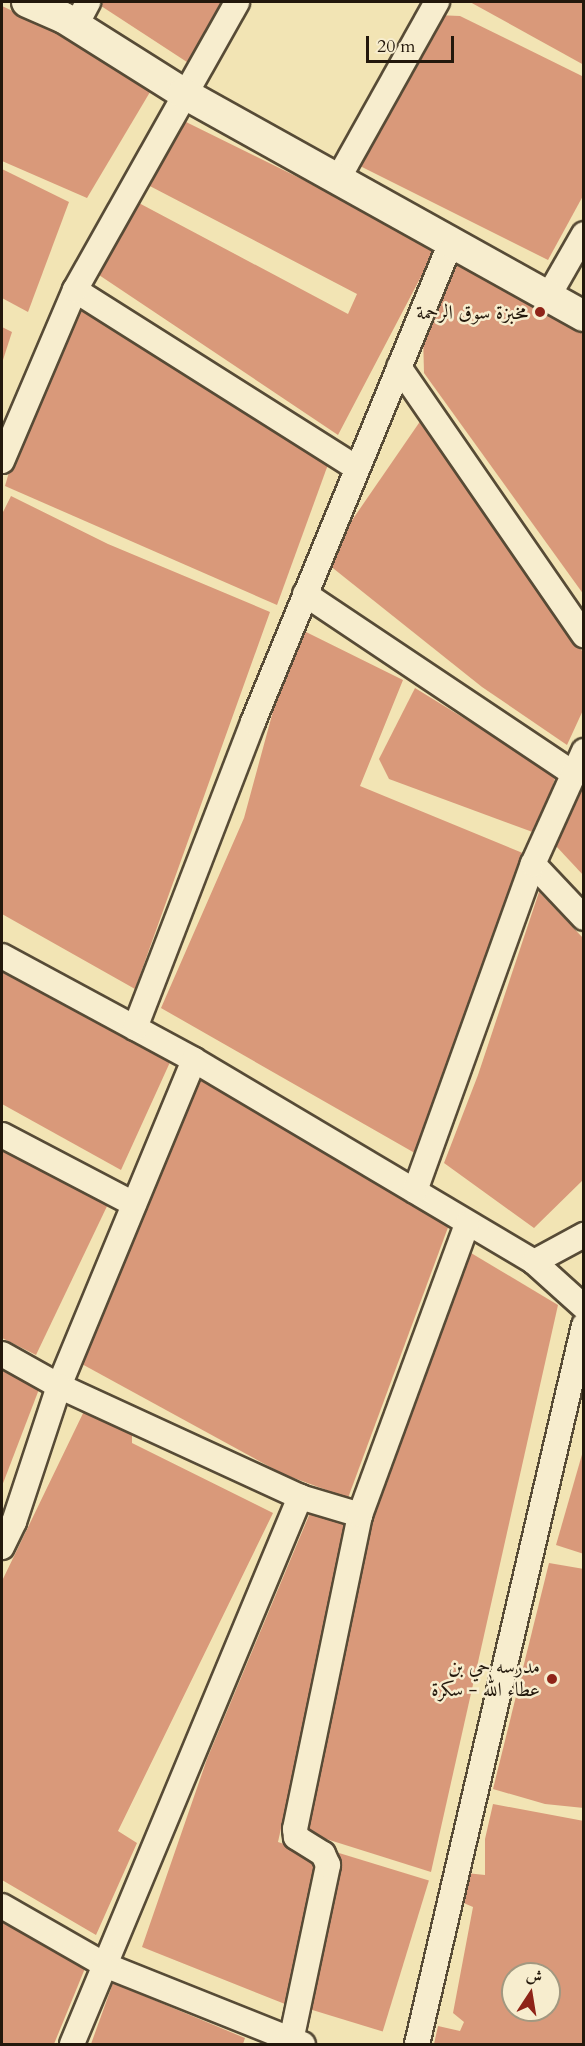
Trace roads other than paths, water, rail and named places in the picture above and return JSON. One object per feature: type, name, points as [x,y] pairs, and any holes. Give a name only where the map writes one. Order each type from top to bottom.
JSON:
[{"type":"street","points":[[27,2],[82,13],[183,93],[584,316]]},
{"type":"street","points":[[2,460],[75,290],[183,93],[237,2]]},
{"type":"street","points":[[338,179],[437,2]]},
{"type":"street","points":[[549,295],[584,234]]},
{"type":"street","points":[[135,1028],[305,594],[451,242]]},
{"type":"street","points":[[75,290],[357,468]]},
{"type":"street","points":[[399,367],[584,635]]},
{"type":"street","points":[[305,594],[572,773]]},
{"type":"street","points":[[415,1191],[533,864],[572,773],[584,751]]},
{"type":"street","points":[[533,864],[584,918]]},
{"type":"street","points":[[2,956],[194,1060],[415,1191],[466,1224],[534,1262],[584,1308]]},
{"type":"street","points":[[2,1547],[8,1519],[59,1386],[194,1060]]},
{"type":"street","points":[[2,1135],[134,1204]]},
{"type":"street","points":[[2,1906],[105,1965],[255,2037],[297,2042],[328,1865],[323,1854],[296,1837],[295,1829],[360,1515],[466,1224]]},
{"type":"street","points":[[534,1262],[584,1235]]},
{"type":"street","points":[[417,2044],[584,1325]]},
{"type":"street","points":[[2,1354],[59,1386],[300,1497],[360,1515]]},
{"type":"street","points":[[72,2044],[300,1497]]},
{"type":"place","name":"مخبزة سوق الرحمة","points":[[540,312]]},
{"type":"place","name":"مدرسه حي بن عطاء الله - سكرة","points":[[552,1679]]}]
